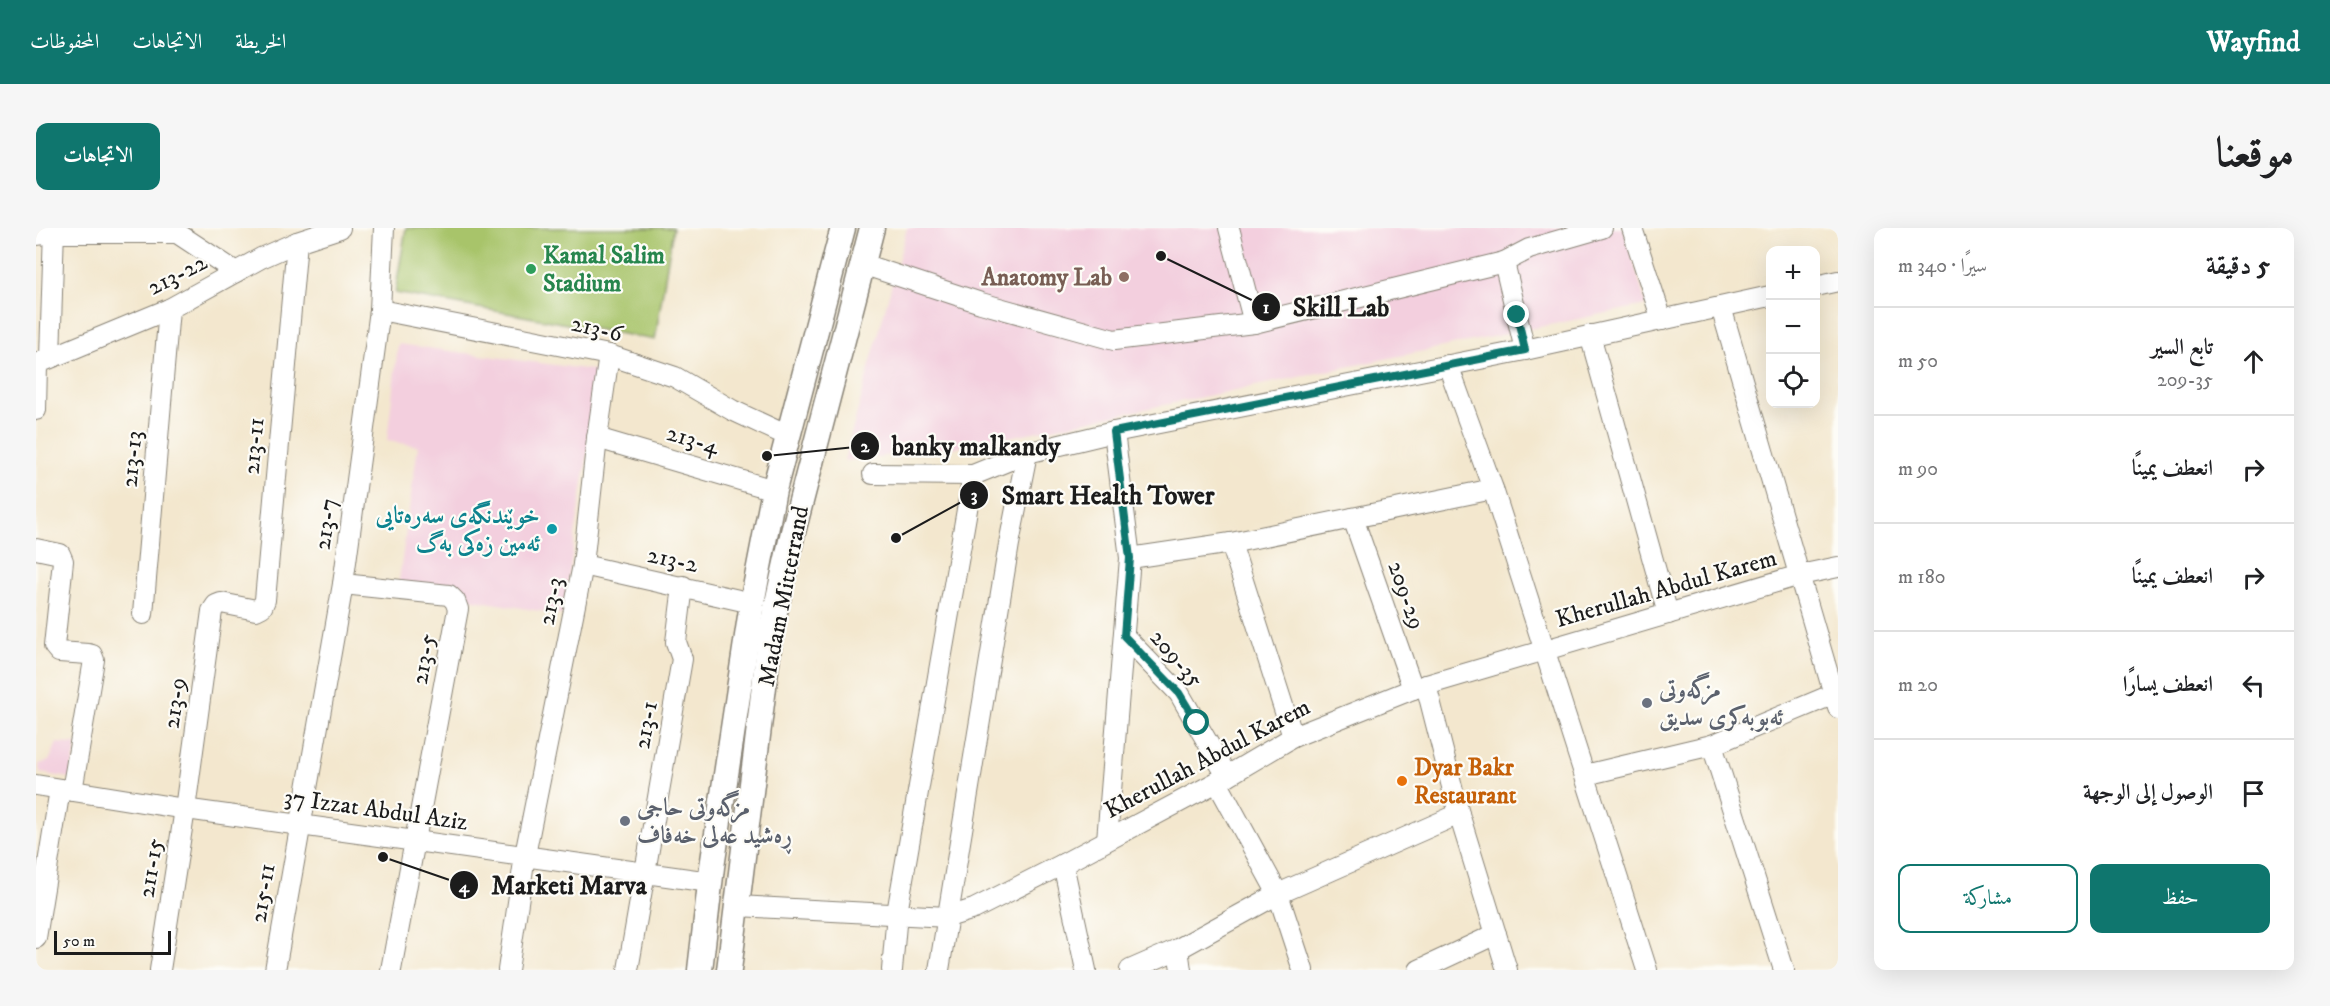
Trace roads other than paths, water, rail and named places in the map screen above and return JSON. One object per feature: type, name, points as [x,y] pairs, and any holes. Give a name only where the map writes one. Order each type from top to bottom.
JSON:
[{"type":"main road","name":"Madam Mitterrand","points":[[700,970],[710,882],[752,603],[774,490],[843,228]]},
{"type":"main road","name":"Madam Mitterrand","points":[[729,970],[771,630],[793,531],[872,228]]},
{"type":"street","name":"213-22","points":[[41,362],[169,309],[261,258],[297,242],[340,228]]},
{"type":"street","name":"213-7","points":[[299,824],[343,584],[380,310],[384,228]]},
{"type":"street","points":[[1229,228],[1254,323]]},
{"type":"street","points":[[862,264],[981,303],[1114,340],[1254,323],[1504,262],[1529,249],[1602,228]]},
{"type":"street","points":[[1632,228],[1662,320]]},
{"type":"street","points":[[36,410],[48,232],[173,231],[236,272]]},
{"type":"street","name":"213-11","points":[[216,605],[221,603],[256,610],[262,607],[264,600],[297,242]]},
{"type":"street","points":[[1504,262],[1525,350]]},
{"type":"street","points":[[1820,285],[1838,280]]},
{"type":"street","points":[[873,474],[973,475],[1027,453],[1114,432],[1525,350],[1766,297]]},
{"type":"street","points":[[1586,776],[1712,745],[1836,701],[1721,307]]},
{"type":"street","name":"213-13","points":[[143,614],[169,309]]},
{"type":"street","name":"213-6","points":[[380,310],[609,355],[675,377],[732,410],[788,436]]},
{"type":"street","points":[[1590,335],[1668,614]]},
{"type":"street","name":"213-3","points":[[508,970],[525,855],[583,565],[609,355]]},
{"type":"street","points":[[1448,365],[1493,489],[1546,649],[1647,970]]},
{"type":"street","points":[[1107,840],[1130,558],[1114,432]]},
{"type":"street","name":"213-4","points":[[597,438],[774,490]]},
{"type":"street","points":[[939,970],[1009,544],[1027,453]]},
{"type":"street","points":[[892,970],[897,913],[973,475]]},
{"type":"street","points":[[1130,558],[1231,543],[1493,489]]},
{"type":"street","name":"209-29","points":[[1353,518],[1420,687],[1507,970]]},
{"type":"street","points":[[1231,543],[1293,737]]},
{"type":"street","points":[[36,549],[60,554],[63,561],[54,645],[59,652],[88,654],[94,660],[37,925]]},
{"type":"street","name":"213-2","points":[[583,565],[752,603]]},
{"type":"street","name":"Kherullah Abdul Karem","points":[[738,906],[948,917],[974,909],[1222,779],[1293,737],[1420,687],[1800,575],[1838,567]]},
{"type":"street","name":"213-5","points":[[343,584],[449,595],[455,601],[458,609],[417,840]]},
{"type":"street","name":"213-1","points":[[628,970],[682,659],[676,642],[683,586]]},
{"type":"street","name":"213-9","points":[[185,809],[212,611],[216,605]]},
{"type":"street","name":"209-35","points":[[1124,636],[1179,693],[1278,894],[1303,970]]},
{"type":"street","points":[[1712,745],[1784,970]]},
{"type":"street","name":"37 Izzat Abdul Aziz","points":[[36,785],[185,809],[710,882]]},
{"type":"street","name":"211-15","points":[[160,970],[185,809]]},
{"type":"street","points":[[1130,970],[1178,949],[1278,894],[1459,814]]},
{"type":"street","name":"215-11","points":[[275,970],[299,824]]},
{"type":"street","points":[[391,970],[417,840]]},
{"type":"street","points":[[1063,864],[1086,970]]},
{"type":"street","points":[[1419,970],[1496,934]]},
{"type":"street","points":[[1178,949],[1181,970]]},
{"type":"place","name":"Skill Lab","points":[[1161,256]]},
{"type":"place","name":"Kamal Salim Stadium","points":[[531,269]]},
{"type":"place","name":"Anatomy Lab","points":[[1124,277]]},
{"type":"place","name":"banky malkandy","points":[[767,456]]},
{"type":"place","name":"خوێندنگەی سەرەتایی ئەمین زەکی بەگ","points":[[552,529]]},
{"type":"place","name":"Smart Health Tower","points":[[896,538]]},
{"type":"place","name":"مزگەوتی ئەبوبەکری سدیق","points":[[1647,703]]},
{"type":"place","name":"Dyar Bakr Restaurant","points":[[1402,781]]},
{"type":"place","name":"مزگەوتی حاجی ڕەشید عەلی خەفاف","points":[[625,821]]},
{"type":"place","name":"Marketi Marva","points":[[383,857]]}]
